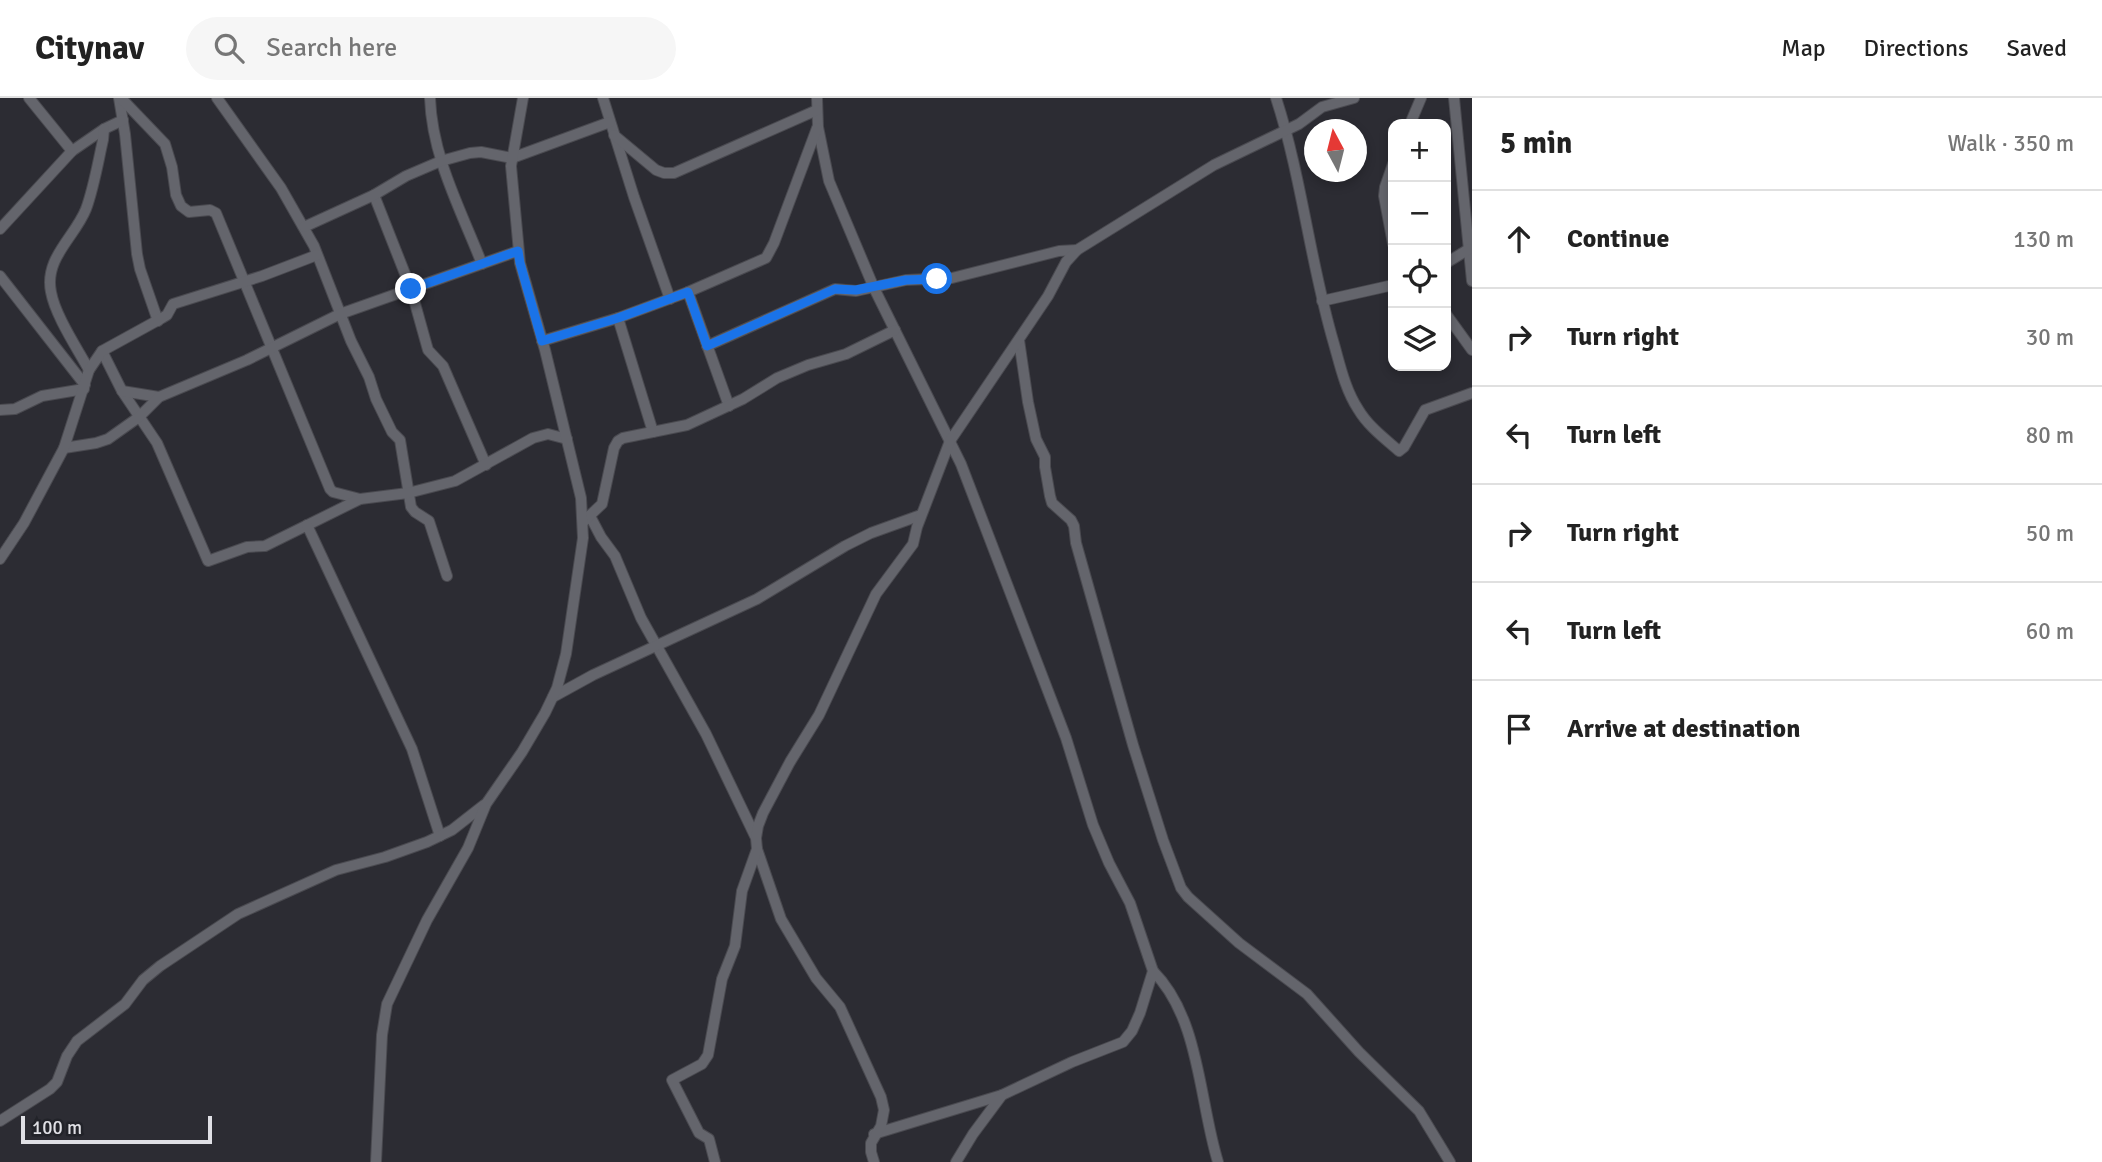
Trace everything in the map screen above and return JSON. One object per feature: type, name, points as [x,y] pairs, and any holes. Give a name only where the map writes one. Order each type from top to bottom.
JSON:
[{"type":"street","points":[[29,98],[72,150]]},
{"type":"street","points":[[120,98],[137,254],[158,321]]},
{"type":"street","points":[[120,98],[165,144],[181,206],[189,212],[216,212],[330,489],[360,499]]},
{"type":"street","points":[[217,98],[281,188],[304,227],[376,399],[389,427],[400,440],[411,507],[429,521],[447,576]]},
{"type":"street","points":[[430,98],[431,122],[441,161],[482,264]]},
{"type":"street","points":[[523,98],[511,178],[518,251],[587,518],[615,556],[641,618],[706,734],[756,844],[781,919],[817,978],[840,1007],[881,1097],[883,1119],[871,1143],[874,1162]]},
{"type":"street","points":[[603,98],[670,299]]},
{"type":"street","points":[[1276,98],[1286,130],[1322,301],[1344,378],[1357,408],[1368,423],[1399,451],[1430,406],[1472,393]]},
{"type":"street","points":[[715,1162],[709,1139],[699,1133],[672,1080],[702,1064],[708,1055],[722,979],[735,946],[742,891],[763,813],[824,706],[881,584],[912,544],[950,441],[1048,296],[1066,262],[1077,250],[1214,165],[1299,124],[1322,107],[1354,98]]},
{"type":"street","points":[[1412,119],[1421,98]]},
{"type":"street","points":[[1454,98],[1472,281]]},
{"type":"street","points":[[614,135],[656,170],[674,173],[817,104],[817,127],[829,181],[874,288],[950,441],[1000,561],[1066,737],[1093,825],[1130,903],[1151,960],[1153,971],[1140,1013],[1132,1031],[1123,1042],[1072,1062],[1002,1096],[874,1134]]},
{"type":"street","points":[[0,229],[72,150],[104,128],[123,120]]},
{"type":"street","points":[[304,227],[441,161],[481,152],[512,158],[610,122]]},
{"type":"street","points":[[542,341],[670,299],[766,258],[817,127]]},
{"type":"street","points":[[89,370],[55,305],[49,278],[55,260],[87,207],[104,128]]},
{"type":"street","points":[[1388,178],[1384,196],[1388,217]]},
{"type":"street","points":[[374,195],[411,289],[429,350],[443,366],[486,465]]},
{"type":"street","points":[[1451,260],[1469,249]]},
{"type":"street","points":[[707,346],[835,289],[856,290],[906,280],[952,278],[1059,251],[1077,250]]},
{"type":"street","points":[[64,448],[108,439],[139,417],[159,397],[247,360],[340,314],[518,251]]},
{"type":"street","points":[[0,559],[24,523],[64,448],[89,370],[102,351],[158,321],[167,315],[173,304],[317,255]]},
{"type":"street","points":[[0,276],[85,387]]},
{"type":"street","points":[[1322,301],[1388,286]]},
{"type":"street","points":[[688,292],[729,406]]},
{"type":"street","points":[[618,318],[653,432]]},
{"type":"street","points":[[1451,321],[1472,350]]},
{"type":"street","points":[[376,1162],[382,1035],[387,1004],[427,920],[468,849],[486,804],[522,752],[553,697],[566,654],[587,518],[602,504],[614,448],[618,441],[687,425],[729,406],[777,378],[846,354],[895,330]]},
{"type":"street","points":[[1019,340],[1028,402],[1036,439],[1045,457],[1052,503],[1067,515],[1074,526],[1076,543],[1133,745],[1181,888],[1239,943],[1307,994],[1359,1052],[1419,1111],[1450,1162]]},
{"type":"street","points":[[102,351],[122,391],[157,443],[206,561],[247,547],[265,546],[360,499],[408,493],[455,481],[533,438],[556,435],[567,439]]},
{"type":"street","points":[[0,410],[15,409],[42,396],[85,387]]},
{"type":"street","points":[[122,391],[159,397]]},
{"type":"street","points":[[553,697],[593,675],[757,599],[871,533],[921,515]]},
{"type":"street","points":[[307,525],[412,749],[440,836]]},
{"type":"street","points":[[0,1121],[50,1089],[57,1082],[67,1056],[77,1041],[125,1004],[143,980],[238,914],[336,870],[427,842],[452,830],[486,804]]},
{"type":"street","points":[[1153,971],[1166,983],[1185,1023],[1218,1162]]},
{"type":"street","points":[[956,1162],[1002,1096]]},
{"type":"route","points":[[411,289],[518,251],[542,341],[618,318],[688,292],[707,346],[835,289],[856,290],[906,280],[937,279]]}]
